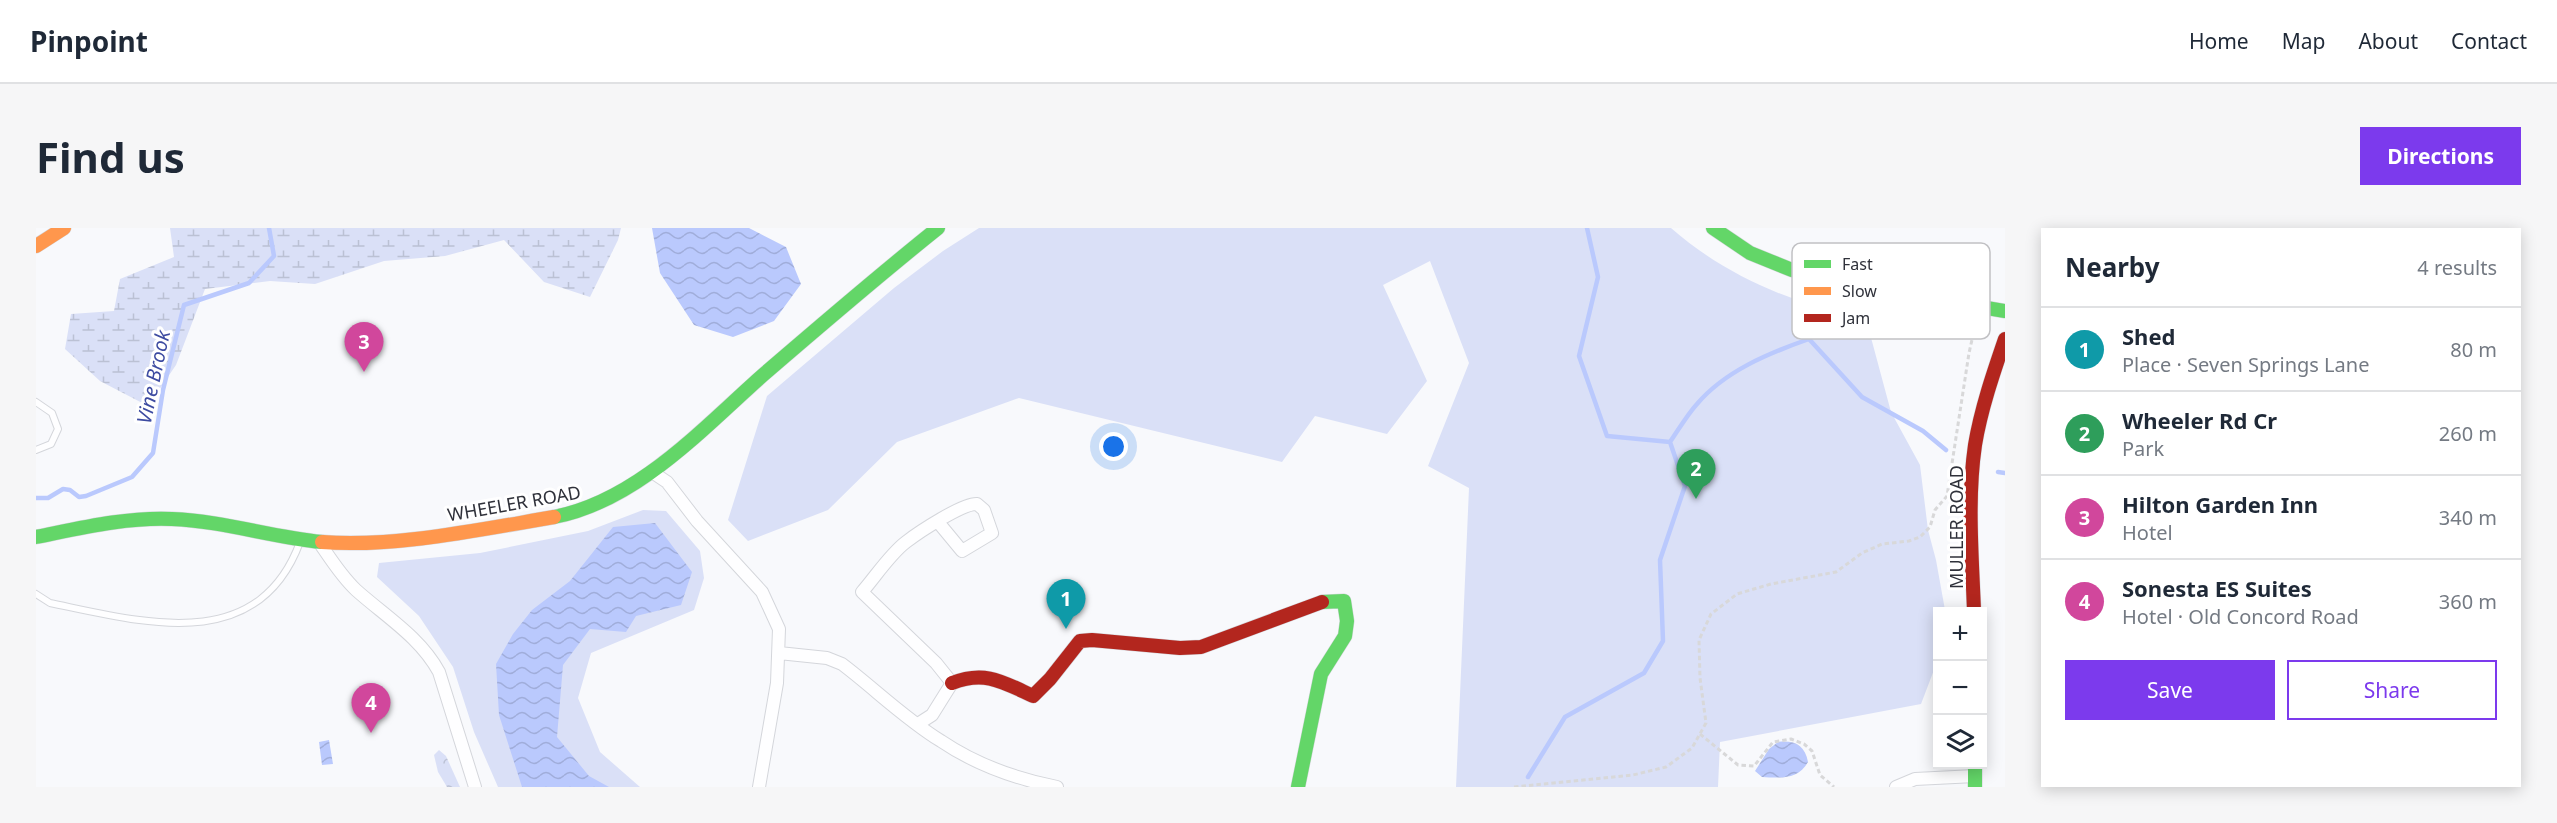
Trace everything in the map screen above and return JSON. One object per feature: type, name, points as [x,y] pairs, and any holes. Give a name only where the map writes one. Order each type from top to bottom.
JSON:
[{"type":"main road","points":[[36,246],[64,228]]},
{"type":"main road","name":"WHEELER ROAD","points":[[36,537],[118,522],[153,519],[203,522],[319,542],[380,541],[433,536],[565,514],[592,506],[652,472],[878,276],[938,228]]},
{"type":"main road","points":[[1713,228],[1738,246],[1792,270]]},
{"type":"main road","points":[[1990,308],[2005,311]]},
{"type":"main road","name":"MULLER ROAD","points":[[1974,607],[1972,482],[1975,447],[1988,387],[2005,339]]},
{"type":"main road","points":[[952,683],[976,674],[1008,684],[1033,696],[1050,680],[1080,641],[1092,640],[1180,648],[1202,647],[1325,601],[1344,601],[1347,621],[1345,636],[1321,674],[1298,787]]},
{"type":"street","points":[[652,472],[668,482],[697,521],[762,592],[779,629],[777,683],[759,787]]},
{"type":"street","points":[[918,724],[932,715],[952,683],[936,663],[862,592],[905,542],[938,522]]},
{"type":"street","points":[[319,542],[337,568],[356,589],[421,645],[431,658],[439,672],[475,787]]},
{"type":"street","points":[[779,653],[827,658],[842,664],[941,742],[1000,771],[1057,787]]},
{"type":"street","points":[[1896,787],[1915,779],[1975,776]]},
{"type":"lane","points":[[36,402],[52,413],[58,429],[51,444],[36,450]]},
{"type":"lane","points":[[36,594],[50,603],[164,624],[219,620],[254,604],[282,580],[292,564],[301,540]]},
{"type":"path","points":[[1514,787],[1633,775],[1666,766],[1692,748],[1706,723],[1700,678],[1699,640],[1711,614],[1737,594],[1771,584],[1836,572],[1862,553],[1882,544],[1909,541],[1920,537],[1930,527],[1935,510],[1947,495],[1973,339]]},
{"type":"path","points":[[1700,734],[1738,765],[1754,765],[1773,742],[1791,739],[1804,744],[1812,751],[1820,775],[1834,787]]},
{"type":"green space","points":[[170,228],[621,228],[618,240],[590,297],[544,282],[504,240],[445,256],[384,261],[315,284],[270,281],[205,289],[176,365],[148,406],[100,381],[65,349],[71,314],[114,311],[120,279],[174,257]]},
{"type":"green space","points":[[979,228],[1671,228],[1715,261],[1762,286],[1792,299],[1792,339],[1871,339],[1891,412],[1920,465],[1928,530],[1944,607],[1933,607],[1933,672],[1921,704],[1720,742],[1718,787],[1456,787],[1469,488],[1428,466],[1469,363],[1430,261],[1383,285],[1427,381],[1387,434],[1315,416],[1282,462],[1019,398],[897,442],[828,510],[748,541],[728,520],[767,396],[894,288],[943,251]]},
{"type":"green space","points":[[643,510],[666,511],[700,551],[704,578],[694,610],[591,653],[578,698],[600,752],[640,787],[498,787],[474,732],[453,667],[419,616],[377,577],[379,563],[480,553],[588,531]]},
{"type":"green space","points":[[439,750],[446,756],[460,787],[447,787],[438,772],[434,755]]},
{"type":"water","points":[[652,228],[749,228],[786,247],[801,284],[774,321],[733,337],[694,325],[660,273]]},
{"type":"water","points":[[655,523],[692,572],[681,605],[636,616],[626,632],[590,629],[563,665],[557,737],[589,776],[609,787],[522,787],[499,715],[496,664],[513,634],[532,610],[570,581],[613,527]]},
{"type":"water","points":[[329,740],[333,764],[322,765],[319,742]]},
{"type":"water","points":[[1778,742],[1798,745],[1807,756],[1808,762],[1799,772],[1788,777],[1762,777],[1755,771],[1769,749]]},
{"type":"waterway","name":"Vine Brook","points":[[36,498],[48,498],[63,489],[70,490],[79,497],[86,496],[132,477],[153,453],[163,390],[184,305],[249,283],[274,256],[269,228]]},
{"type":"waterway","points":[[1587,228],[1598,277],[1579,356],[1607,436],[1670,442]]},
{"type":"waterway","points":[[1670,442],[1693,408],[1721,382],[1748,364],[1809,339],[1862,397],[1923,431],[1946,450]]},
{"type":"waterway","points":[[1528,777],[1565,717],[1644,673],[1663,641],[1660,560],[1685,486],[1670,442]]},
{"type":"waterway","points":[[1998,472],[2005,473]]},
{"type":"traffic: fast","points":[[554,517],[584,509],[613,496],[667,460],[806,338],[938,228]]},
{"type":"traffic: fast","points":[[1713,228],[1750,253],[1792,270]]},
{"type":"traffic: fast","points":[[1990,308],[2005,311]]},
{"type":"traffic: fast","points":[[36,537],[121,521],[172,519],[191,520],[322,542]]},
{"type":"traffic: fast","points":[[1298,787],[1321,674],[1345,636],[1347,621],[1344,601],[1322,602]]},
{"type":"traffic: fast","points":[[1975,769],[1975,787]]},
{"type":"traffic: slow","points":[[36,246],[64,228]]},
{"type":"traffic: slow","points":[[322,542],[408,540],[554,517]]},
{"type":"traffic: jam","points":[[1974,607],[1971,486],[1975,445],[1992,378],[2005,339]]},
{"type":"traffic: jam","points":[[952,683],[974,678],[994,679],[1033,696],[1050,679],[1080,641],[1092,640],[1180,648],[1201,647],[1322,602]]},
{"type":"place","name":"Hilton Garden Inn","points":[[364,372]]},
{"type":"place","name":"Wheeler Rd Cr","points":[[1696,499]]},
{"type":"place","name":"Shed","points":[[1066,629]]},
{"type":"place","name":"Sonesta ES Suites","points":[[371,733]]}]
